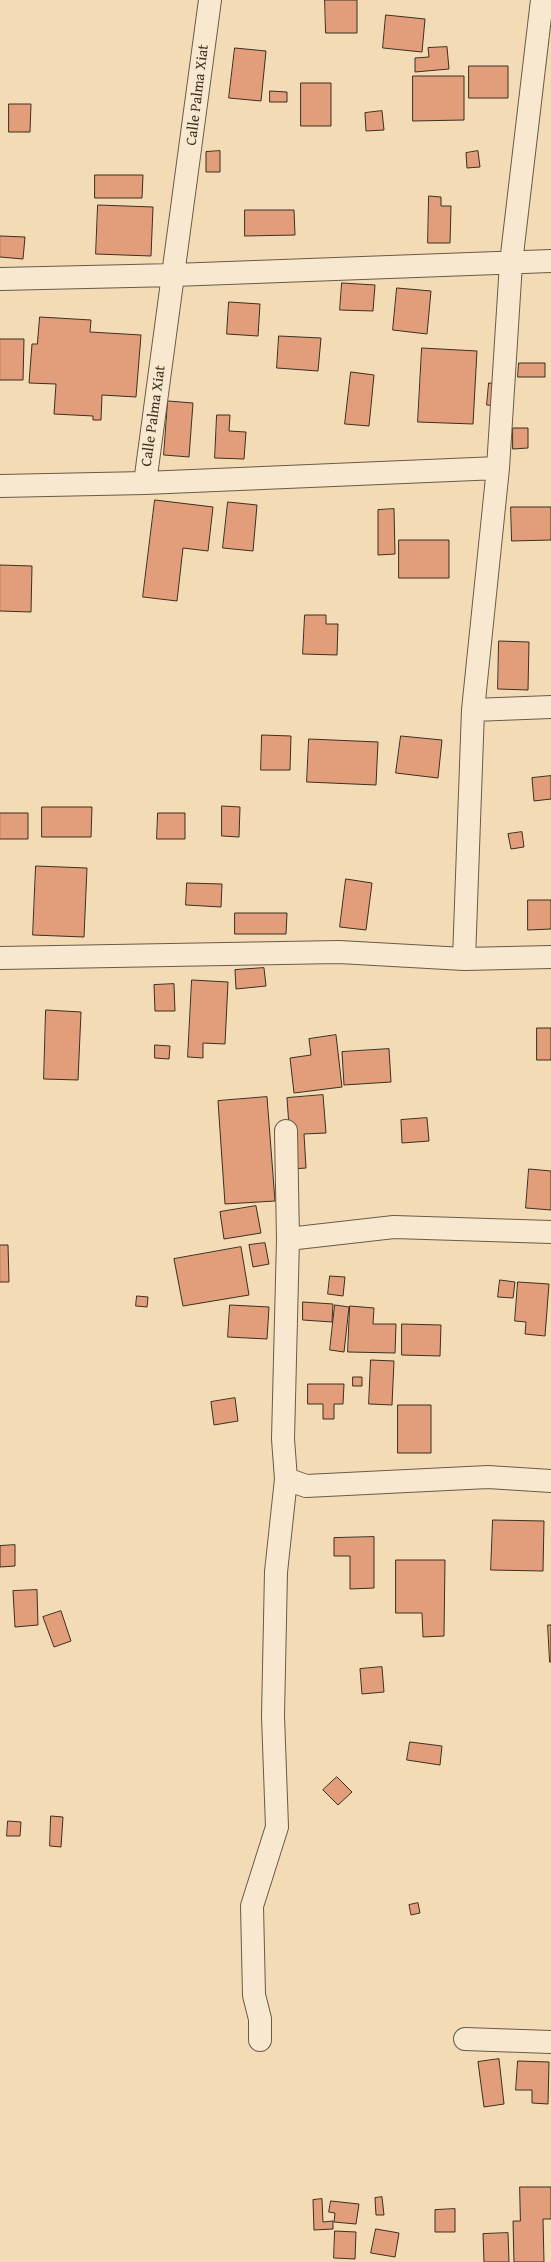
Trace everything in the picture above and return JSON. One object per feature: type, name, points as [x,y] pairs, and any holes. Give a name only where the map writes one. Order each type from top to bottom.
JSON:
[{"type":"street","name":"Calle Palma Xiat","points":[[210,0],[145,483],[498,468]]},
{"type":"street","points":[[464,959],[473,710],[498,468],[511,263],[542,0]]},
{"type":"street","points":[[0,279],[174,275],[551,261]]},
{"type":"street","points":[[0,486],[145,483]]},
{"type":"street","points":[[473,710],[551,707]]},
{"type":"street","points":[[0,958],[339,952],[464,959],[551,958]]},
{"type":"street","points":[[260,2040],[260,2019],[254,1995],[252,1906],[277,1827],[273,1716],[276,1572],[286,1479],[284,1439],[288,1239],[286,1131]]},
{"type":"street","points":[[288,1239],[394,1227],[551,1232]]},
{"type":"street","points":[[286,1479],[306,1486],[488,1477],[551,1481]]},
{"type":"street","points":[[465,2039],[551,2042]]},
{"type":"building","points":[[325,0],[357,0],[357,33],[326,33]]},
{"type":"building","points":[[386,15],[425,19],[422,52],[383,48]]},
{"type":"building","points":[[447,47],[449,69],[415,72],[415,58],[429,57],[428,48]]},
{"type":"building","points":[[235,48],[266,51],[261,101],[229,98]]},
{"type":"building","points":[[469,66],[508,66],[508,98],[469,98]]},
{"type":"building","points":[[413,76],[464,76],[464,120],[413,121]]},
{"type":"building","points":[[301,83],[331,83],[331,126],[301,126]]},
{"type":"building","points":[[270,91],[287,92],[287,102],[270,102]]},
{"type":"building","points":[[9,104],[31,104],[30,132],[9,132]]},
{"type":"building","points":[[382,111],[384,130],[366,131],[365,113]]},
{"type":"building","points":[[220,151],[220,172],[206,172],[206,152]]},
{"type":"building","points":[[478,151],[480,167],[467,168],[466,153]]},
{"type":"building","points":[[95,175],[143,175],[142,198],[95,198]]},
{"type":"building","points":[[429,196],[441,197],[441,206],[451,206],[450,243],[428,243]]},
{"type":"building","points":[[98,205],[153,207],[151,256],[96,254]]},
{"type":"building","points":[[245,210],[294,210],[295,235],[245,236]]},
{"type":"building","points":[[0,236],[25,237],[23,259],[0,257]]},
{"type":"building","points":[[342,283],[375,285],[373,311],[340,310]]},
{"type":"building","points":[[397,288],[431,291],[427,334],[393,330]]},
{"type":"building","points":[[229,302],[260,304],[258,336],[227,334]]},
{"type":"building","points":[[40,317],[91,320],[90,332],[141,335],[136,397],[102,395],[101,420],[93,420],[93,416],[54,414],[56,384],[29,383],[32,344],[37,344]]},
{"type":"building","points":[[279,336],[321,338],[318,371],[277,368]]},
{"type":"building","points":[[0,339],[24,339],[23,380],[0,380]]},
{"type":"building","points":[[422,348],[477,351],[473,424],[418,422]]},
{"type":"building","points":[[519,363],[545,363],[545,377],[518,377]]},
{"type":"building","points":[[351,372],[374,375],[369,426],[345,424]]},
{"type":"building","points":[[489,383],[500,384],[498,406],[487,405]]},
{"type":"building","points":[[168,401],[193,403],[189,457],[164,455]]},
{"type":"building","points":[[217,415],[230,415],[229,431],[246,432],[244,459],[215,458]]},
{"type":"building","points":[[513,428],[528,428],[528,448],[513,449]]},
{"type":"building","points":[[155,500],[213,507],[208,551],[183,548],[177,601],[143,597]]},
{"type":"building","points":[[228,502],[257,505],[253,551],[223,548]]},
{"type":"building","points":[[511,507],[551,507],[551,540],[512,541]]},
{"type":"building","points":[[394,509],[395,554],[378,555],[378,510]]},
{"type":"building","points":[[399,540],[449,540],[449,578],[399,578]]},
{"type":"building","points":[[0,565],[32,566],[31,612],[0,611]]},
{"type":"building","points":[[305,615],[326,615],[326,624],[338,624],[337,655],[303,654]]},
{"type":"building","points":[[499,641],[529,642],[528,690],[498,689]]},
{"type":"building","points":[[262,735],[291,736],[290,770],[261,770]]},
{"type":"building","points":[[401,736],[442,740],[438,778],[396,773]]},
{"type":"building","points":[[309,739],[378,742],[376,785],[307,782]]},
{"type":"building","points":[[551,776],[551,799],[534,801],[532,778]]},
{"type":"building","points":[[222,806],[240,807],[239,837],[222,836]]},
{"type":"building","points":[[42,807],[92,807],[91,837],[42,837]]},
{"type":"building","points":[[0,813],[28,813],[28,839],[0,839]]},
{"type":"building","points":[[158,813],[185,813],[185,839],[157,839]]},
{"type":"building","points":[[522,832],[524,847],[511,849],[508,834]]},
{"type":"building","points":[[36,866],[87,868],[84,937],[33,935]]},
{"type":"building","points":[[346,879],[372,883],[366,930],[340,927]]},
{"type":"building","points":[[187,883],[222,884],[221,907],[186,905]]},
{"type":"building","points":[[528,900],[551,900],[551,929],[528,930]]},
{"type":"building","points":[[235,913],[287,913],[286,934],[235,934]]},
{"type":"building","points":[[264,968],[266,986],[236,989],[235,970]]},
{"type":"building","points":[[192,980],[228,982],[225,1044],[203,1043],[203,1058],[188,1057]]},
{"type":"building","points":[[174,984],[175,1011],[155,1011],[154,985]]},
{"type":"building","points":[[46,1010],[81,1012],[78,1080],[44,1079]]},
{"type":"building","points":[[537,1028],[551,1028],[551,1060],[537,1060]]},
{"type":"building","points":[[336,1035],[342,1087],[294,1093],[290,1058],[311,1055],[309,1039]]},
{"type":"building","points":[[155,1045],[170,1046],[169,1059],[155,1058]]},
{"type":"building","points":[[389,1049],[391,1082],[344,1085],[342,1052]]},
{"type":"building","points":[[323,1095],[326,1133],[304,1134],[306,1168],[292,1169],[287,1098]]},
{"type":"building","points":[[267,1097],[275,1201],[225,1204],[218,1101]]},
{"type":"building","points":[[427,1118],[429,1141],[402,1143],[401,1120]]},
{"type":"building","points":[[529,1169],[551,1171],[551,1210],[526,1208]]},
{"type":"building","points":[[256,1206],[261,1233],[224,1239],[220,1212]]},
{"type":"building","points":[[265,1243],[269,1264],[253,1267],[249,1245]]},
{"type":"building","points":[[0,1245],[8,1245],[9,1282],[0,1282]]},
{"type":"building","points":[[241,1247],[249,1295],[183,1306],[174,1259]]},
{"type":"building","points":[[330,1276],[345,1277],[343,1296],[328,1294]]},
{"type":"building","points":[[500,1280],[515,1282],[513,1298],[498,1297]]},
{"type":"building","points":[[518,1282],[549,1284],[545,1336],[525,1334],[526,1322],[515,1321]]},
{"type":"building","points":[[137,1296],[148,1297],[147,1307],[136,1306]]},
{"type":"building","points":[[303,1302],[333,1304],[332,1322],[303,1320]]},
{"type":"building","points":[[230,1305],[269,1307],[267,1339],[228,1337]]},
{"type":"building","points":[[335,1305],[349,1307],[344,1352],[330,1350]]},
{"type":"building","points":[[350,1306],[374,1308],[373,1324],[396,1324],[395,1353],[348,1352]]},
{"type":"building","points":[[402,1324],[441,1325],[440,1356],[402,1355]]},
{"type":"building","points":[[371,1360],[394,1361],[392,1405],[369,1404]]},
{"type":"building","points":[[353,1377],[362,1377],[362,1386],[353,1386]]},
{"type":"building","points":[[308,1384],[344,1384],[343,1404],[334,1404],[334,1419],[323,1419],[323,1404],[308,1404]]},
{"type":"building","points":[[235,1398],[238,1421],[214,1425],[211,1402]]},
{"type":"building","points":[[398,1405],[431,1405],[431,1453],[398,1453]]},
{"type":"building","points":[[493,1520],[544,1521],[543,1571],[491,1570]]},
{"type":"building","points":[[374,1537],[374,1588],[350,1589],[350,1556],[334,1556],[334,1538]]},
{"type":"building","points":[[15,1545],[15,1566],[0,1567],[0,1546]]},
{"type":"building","points":[[396,1560],[445,1560],[444,1636],[423,1637],[422,1613],[396,1613]]},
{"type":"building","points":[[37,1590],[38,1625],[15,1627],[13,1591]]},
{"type":"building","points":[[61,1611],[71,1641],[54,1647],[43,1617]]},
{"type":"building","points":[[548,1625],[551,1625],[551,1662],[550,1662]]},
{"type":"building","points":[[382,1667],[384,1692],[362,1694],[360,1669]]},
{"type":"building","points":[[410,1742],[442,1746],[440,1765],[407,1760]]},
{"type":"building","points":[[337,1777],[352,1792],[338,1805],[323,1790]]},
{"type":"building","points":[[51,1816],[63,1817],[61,1847],[50,1846]]},
{"type":"building","points":[[8,1821],[21,1822],[20,1836],[7,1836]]},
{"type":"building","points":[[418,1903],[420,1913],[411,1915],[409,1905]]},
{"type":"building","points":[[499,2059],[504,2104],[484,2107],[478,2062]]},
{"type":"building","points":[[518,2061],[549,2062],[548,2104],[532,2103],[532,2090],[516,2090]]},
{"type":"building","points":[[520,2187],[551,2187],[551,2219],[543,2219],[544,2262],[514,2262],[513,2221],[520,2221]]},
{"type":"building","points":[[382,2197],[384,2215],[376,2215],[375,2198]]},
{"type":"building","points":[[322,2199],[323,2222],[333,2221],[333,2229],[314,2230],[313,2200]]},
{"type":"building","points":[[331,2201],[359,2204],[356,2224],[334,2222],[335,2213],[329,2212]]},
{"type":"building","points":[[455,2209],[455,2232],[435,2232],[435,2210]]},
{"type":"building","points":[[376,2229],[399,2233],[395,2257],[371,2253]]},
{"type":"building","points":[[335,2231],[356,2232],[355,2259],[334,2258]]},
{"type":"building","points":[[508,2233],[509,2262],[484,2262],[483,2234]]}]
